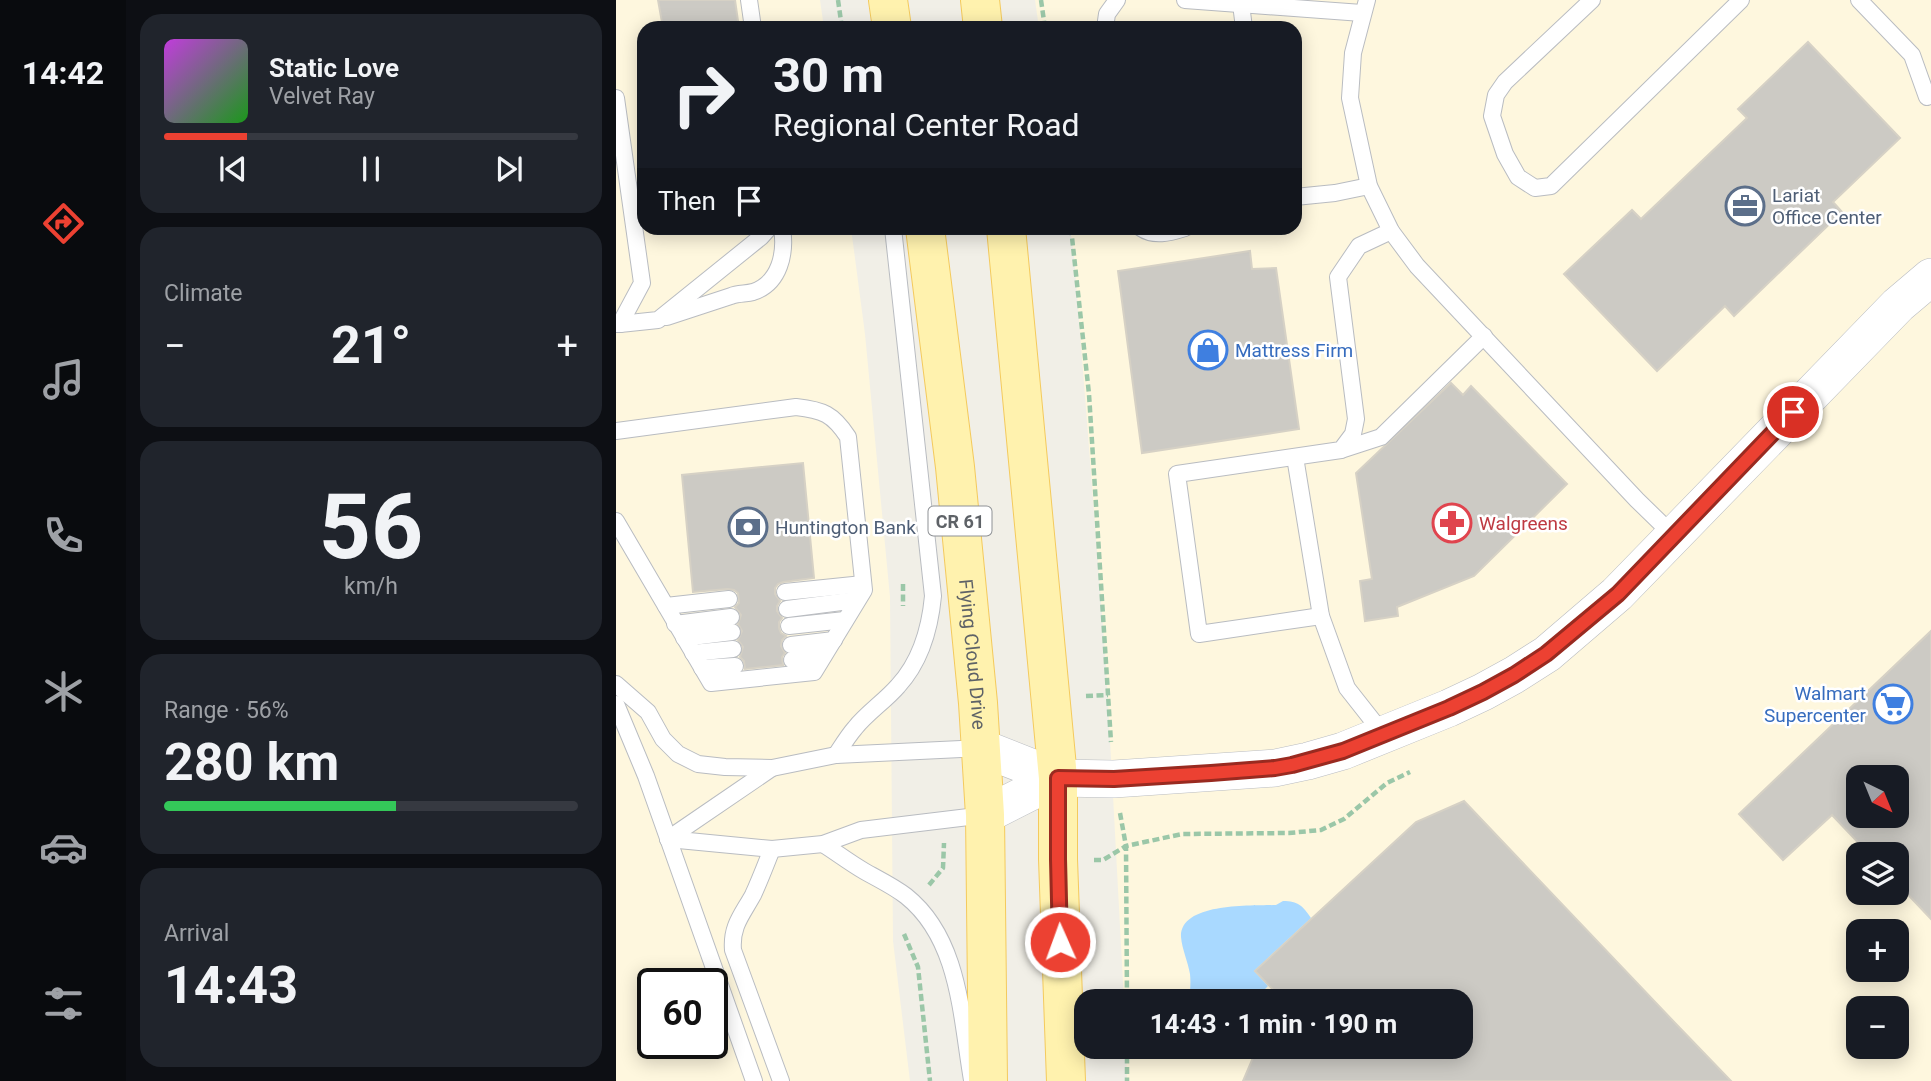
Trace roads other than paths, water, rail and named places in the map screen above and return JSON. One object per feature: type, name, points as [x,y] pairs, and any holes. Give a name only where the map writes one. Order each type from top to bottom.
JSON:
[{"type":"main road","points":[[888,0],[891,21]]},
{"type":"main road","points":[[980,0],[982,21]]},
{"type":"main road","name":"Flying Cloud Drive","points":[[926,235],[955,467],[982,748],[988,1081]]},
{"type":"main road","points":[[1007,235],[1058,778],[1058,859],[1066,1081]]},
{"type":"street","points":[[982,748],[1058,778],[1114,779],[1275,768],[1343,751],[1483,692],[1546,654],[1618,594],[1898,305],[1931,277]]},
{"type":"street","points":[[985,815],[1058,778]]},
{"type":"lane","points":[[749,0],[752,21]]},
{"type":"lane","points":[[1106,21],[1107,14],[1117,0]]},
{"type":"lane","points":[[1185,0],[1364,7],[1353,53],[1350,98],[1369,186],[1391,231],[1417,266],[1674,536]]},
{"type":"lane","points":[[1592,0],[1505,82],[1496,95],[1492,116],[1504,154],[1518,177],[1535,188],[1551,186],[1741,0]]},
{"type":"lane","points":[[1859,0],[1912,55],[1927,97]]},
{"type":"lane","points":[[1241,4],[1243,21]]},
{"type":"lane","points":[[616,98],[642,283],[618,324]]},
{"type":"lane","points":[[1302,197],[1369,186]]},
{"type":"lane","points":[[1302,193],[1315,196]]},
{"type":"lane","points":[[1302,201],[1315,196]]},
{"type":"lane","points":[[1341,450],[1353,434],[1356,419],[1338,277],[1359,246],[1391,231]]},
{"type":"lane","points":[[658,320],[763,235]]},
{"type":"lane","points":[[618,324],[658,320],[765,286],[780,268],[782,235]]},
{"type":"lane","points":[[836,755],[856,727],[900,685],[911,668],[930,620],[933,596],[894,235]]},
{"type":"lane","points":[[1321,616],[1199,634],[1177,474],[1341,450],[1381,437],[1484,336]]},
{"type":"lane","points":[[616,431],[796,407],[812,409],[839,422],[848,438],[864,590],[814,672],[711,683],[616,521]]},
{"type":"lane","points":[[1294,457],[1321,616],[1348,688],[1384,735]]},
{"type":"lane","points":[[785,592],[863,584]]},
{"type":"lane","points":[[666,606],[729,599]]},
{"type":"lane","points":[[787,609],[858,600]]},
{"type":"lane","points":[[789,626],[845,620]]},
{"type":"lane","points":[[676,624],[731,624],[684,638]]},
{"type":"lane","points":[[824,655],[792,652],[834,640]]},
{"type":"lane","points":[[693,653],[733,649]]},
{"type":"lane","points":[[702,668],[735,666]]},
{"type":"lane","points":[[616,684],[648,712],[663,739],[678,754],[698,764],[772,768],[836,755],[982,748]]},
{"type":"lane","points":[[616,704],[646,776],[754,1081]]},
{"type":"lane","points":[[668,839],[772,768]]},
{"type":"lane","points":[[668,839],[772,849],[823,844],[861,830],[985,815]]},
{"type":"lane","points":[[823,844],[905,895],[934,927],[948,955],[958,993],[972,1081]]},
{"type":"lane","points":[[772,849],[732,936],[733,950],[781,1081]]},
{"type":"water","points":[[1283,901],[1293,902],[1300,905],[1311,918],[1254,971],[1268,986],[1265,989],[1190,989],[1190,974],[1181,937],[1184,926],[1192,917],[1220,908],[1276,905]]},
{"type":"place","name":"Lariat Office Center","points":[[1745,206]]},
{"type":"place","name":"Mattress Firm","points":[[1208,350]]},
{"type":"place","name":"Walgreens","points":[[1452,523]]},
{"type":"place","name":"Huntington Bank","points":[[748,527]]},
{"type":"place","name":"Walmart Supercenter","points":[[1893,704]]}]
